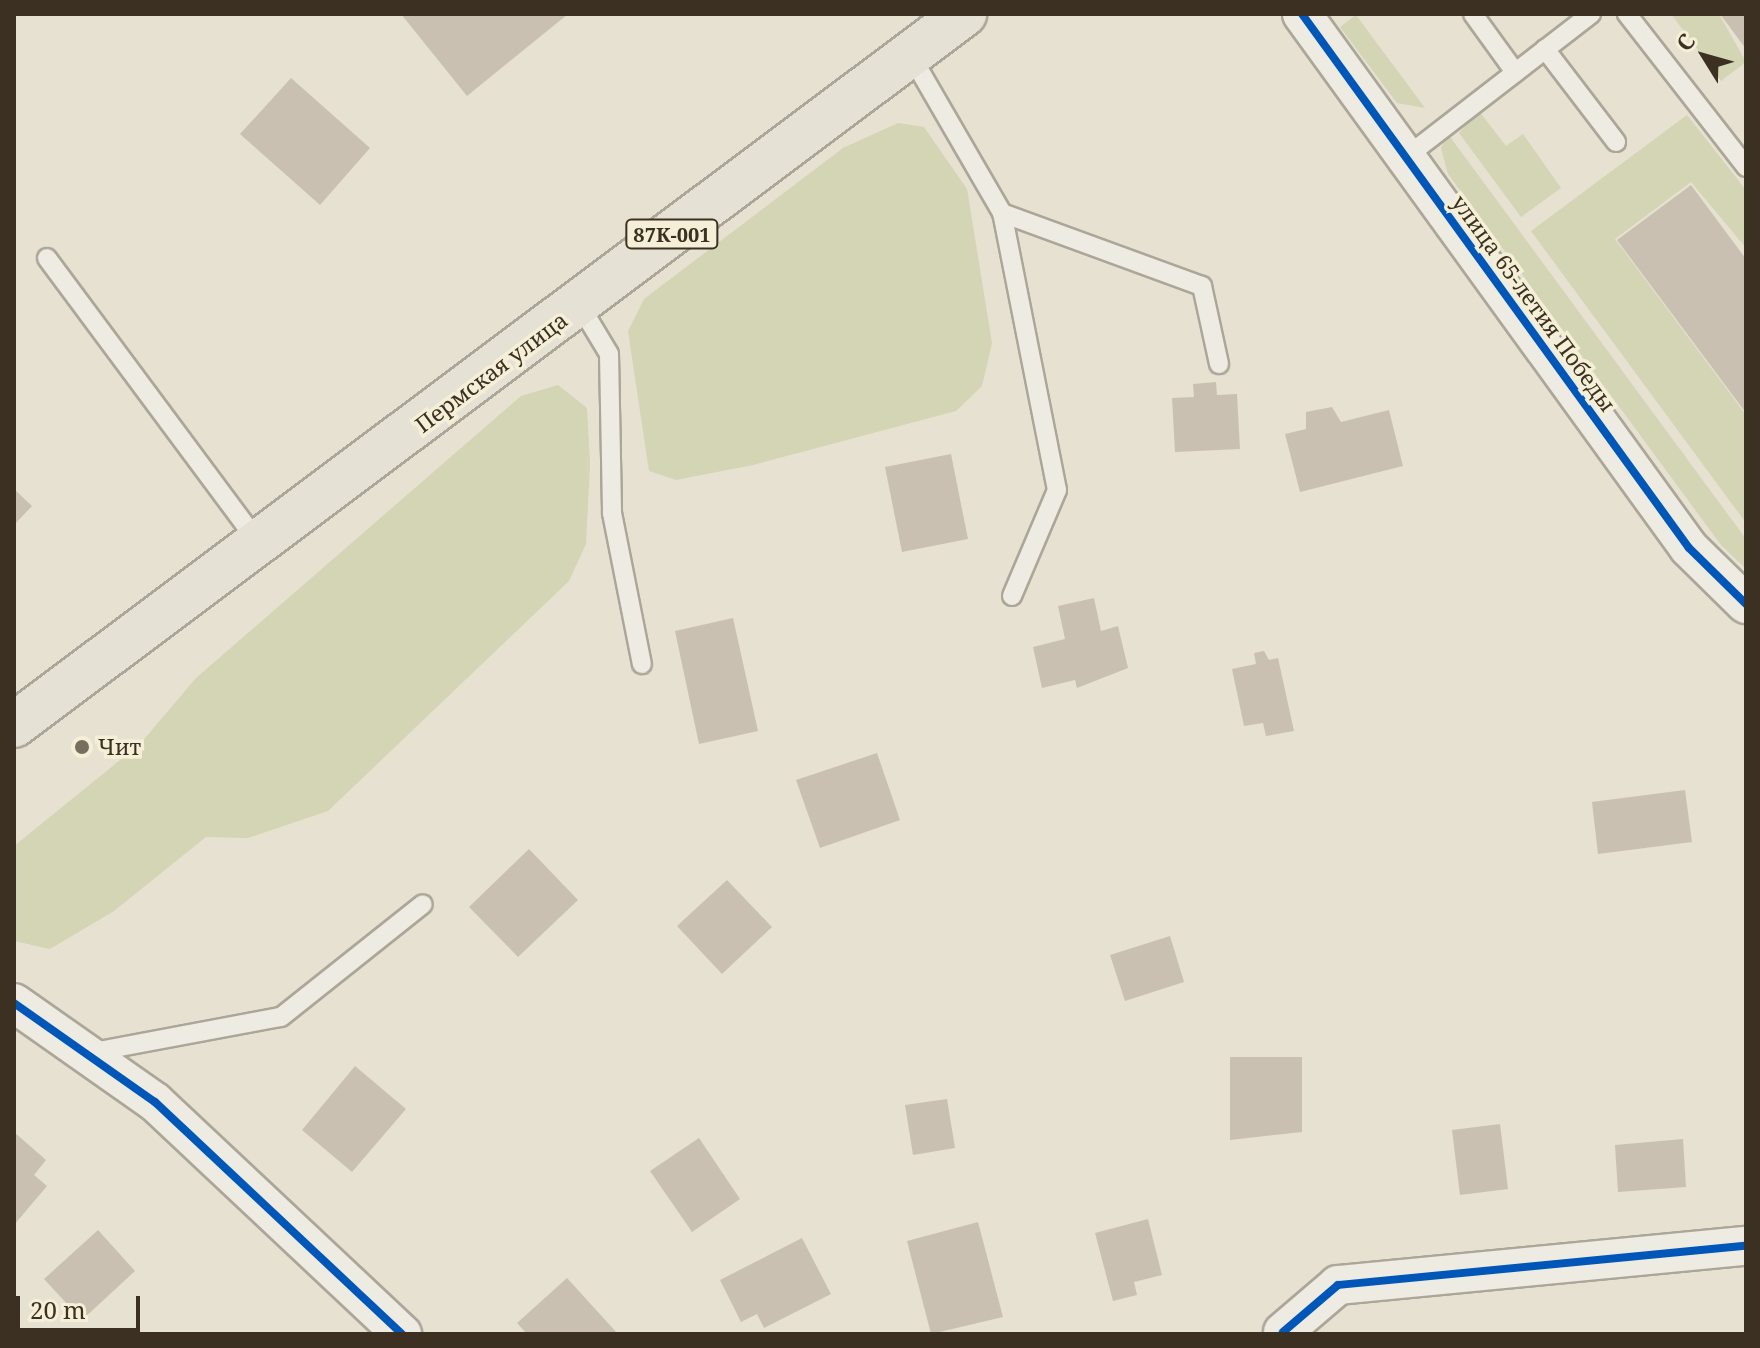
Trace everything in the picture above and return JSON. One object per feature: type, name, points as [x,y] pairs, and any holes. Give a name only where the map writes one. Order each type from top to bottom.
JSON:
[{"type":"main road","name":"Пермская улица","points":[[14,725],[261,545],[964,14]]},
{"type":"street","name":"улица 65-летия Победы","points":[[1302,14],[1689,548],[1746,604]]},
{"type":"street","points":[[14,1003],[82,1054],[155,1102],[402,1334]]},
{"type":"street","points":[[1281,1333],[1338,1285],[1746,1246]]},
{"type":"lane","points":[[1473,14],[1515,72]]},
{"type":"lane","points":[[1627,14],[1746,167]]},
{"type":"lane","points":[[1406,157],[1586,15]]},
{"type":"lane","points":[[1545,49],[1616,142]]},
{"type":"lane","points":[[910,54],[1002,213],[1057,490],[1012,596]]},
{"type":"lane","points":[[1002,213],[1202,286],[1219,364]]},
{"type":"lane","points":[[47,258],[261,545]]},
{"type":"lane","points":[[579,304],[609,354],[612,513],[642,664]]},
{"type":"lane","points":[[82,1054],[281,1017],[423,904]]},
{"type":"green space","points":[[1671,14],[1719,14],[1746,62],[1721,81]]},
{"type":"green space","points":[[1356,15],[1425,108],[1397,103],[1340,27]]},
{"type":"green space","points":[[1479,111],[1506,146],[1523,134],[1561,188],[1521,217],[1459,133]]},
{"type":"green space","points":[[1687,115],[1746,190],[1746,248],[1691,182],[1615,239],[1746,415],[1746,523],[1531,231]]},
{"type":"green space","points":[[898,123],[924,127],[967,189],[992,343],[982,386],[956,411],[753,465],[676,480],[649,471],[628,331],[644,299],[843,148]]},
{"type":"green space","points":[[1448,134],[1746,539],[1746,569],[1721,545],[1448,174],[1441,148]]},
{"type":"green space","points":[[558,385],[587,408],[590,464],[586,544],[569,581],[328,811],[248,838],[206,837],[114,911],[50,949],[14,941],[14,846],[140,744],[196,678],[521,396]]},
{"type":"building","points":[[401,14],[568,14],[467,96]]},
{"type":"building","points":[[1720,14],[1746,14],[1746,49]]},
{"type":"building","points":[[291,78],[370,148],[320,205],[240,134]]},
{"type":"building","points":[[1691,185],[1746,259],[1746,413],[1617,240]]},
{"type":"building","points":[[1216,382],[1217,395],[1237,394],[1240,449],[1175,452],[1172,398],[1194,397],[1193,384]]},
{"type":"building","points":[[1332,407],[1341,422],[1389,410],[1403,466],[1300,492],[1285,434],[1306,429],[1306,412]]},
{"type":"building","points":[[951,454],[968,539],[902,552],[885,467]]},
{"type":"building","points":[[14,489],[32,506],[14,525]]},
{"type":"building","points":[[1094,598],[1101,631],[1118,626],[1128,668],[1077,688],[1075,680],[1042,688],[1033,647],[1065,639],[1058,606]]},
{"type":"building","points":[[733,618],[758,731],[699,744],[675,631]]},
{"type":"building","points":[[1264,651],[1269,660],[1278,658],[1294,731],[1266,736],[1263,723],[1244,726],[1232,669],[1256,664],[1254,653]]},
{"type":"building","points":[[877,753],[900,820],[820,848],[796,780]]},
{"type":"building","points":[[1685,790],[1692,842],[1598,854],[1592,802]]},
{"type":"building","points":[[529,849],[578,900],[518,957],[469,907]]},
{"type":"building","points":[[727,880],[772,927],[722,974],[677,926]]},
{"type":"building","points":[[1170,936],[1184,982],[1125,1001],[1110,955]]},
{"type":"building","points":[[1230,1057],[1302,1057],[1302,1132],[1230,1140]]},
{"type":"building","points":[[355,1066],[406,1109],[352,1172],[302,1130]]},
{"type":"building","points":[[947,1099],[955,1148],[913,1155],[905,1105]]},
{"type":"building","points":[[1500,1124],[1508,1189],[1460,1195],[1452,1130]]},
{"type":"building","points":[[14,1132],[46,1160],[34,1175],[47,1186],[14,1225]]},
{"type":"building","points":[[699,1138],[740,1199],[692,1232],[650,1171]]},
{"type":"building","points":[[1683,1139],[1686,1187],[1618,1192],[1615,1145]]},
{"type":"building","points":[[1148,1219],[1162,1275],[1134,1282],[1137,1295],[1113,1301],[1095,1233]]},
{"type":"building","points":[[978,1222],[1003,1317],[931,1334],[907,1241]]},
{"type":"building","points":[[98,1230],[135,1271],[82,1320],[44,1279]]},
{"type":"building","points":[[802,1238],[831,1294],[764,1328],[757,1314],[741,1322],[720,1280]]},
{"type":"building","points":[[567,1278],[618,1334],[527,1334],[517,1323]]},
{"type":"cycle path","points":[[1302,14],[1689,548],[1746,604]]},
{"type":"cycle path","points":[[14,1003],[155,1102],[402,1334]]},
{"type":"cycle path","points":[[1283,1332],[1338,1285],[1746,1246]]},
{"type":"place","name":"Чит","points":[[82,747]]}]
